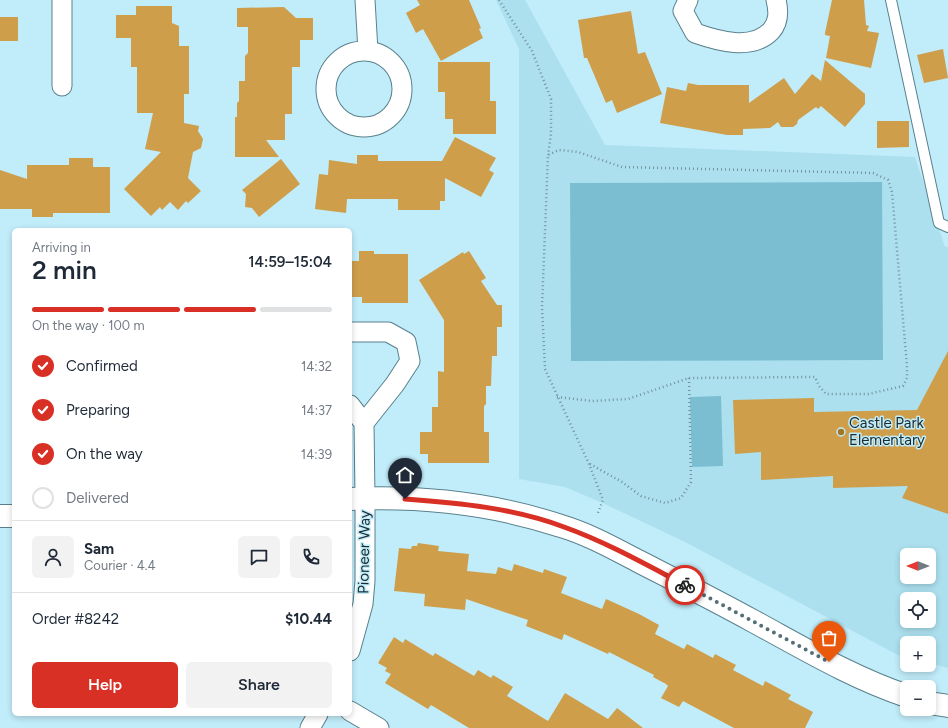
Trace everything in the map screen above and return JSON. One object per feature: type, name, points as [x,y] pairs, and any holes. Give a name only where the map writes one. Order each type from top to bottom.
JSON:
[{"type":"street","points":[[62,0],[62,86]]},
{"type":"street","points":[[365,0],[368,51]]},
{"type":"street","points":[[688,0],[683,11],[695,33],[718,41],[749,43],[764,38],[777,25],[779,10],[776,0]]},
{"type":"street","points":[[352,332],[388,332],[406,342],[410,361],[395,384],[364,423],[352,408]]},
{"type":"street","name":"Pioneer Way","points":[[352,644],[363,604],[365,581],[358,498],[364,423]]},
{"type":"street","points":[[358,498],[472,505],[506,511],[563,526],[592,538],[703,594],[866,681],[900,693]]},
{"type":"street","points":[[0,516],[12,516]]},
{"type":"street","points":[[936,704],[948,706]]},
{"type":"street","points":[[352,712],[379,728]]},
{"type":"street","points":[[310,728],[317,716]]},
{"type":"lane","points":[[891,0],[939,223],[948,227]]},
{"type":"path","points":[[499,0],[532,51],[551,99],[551,134],[548,155],[542,307],[545,369],[590,464],[603,500],[597,514]]},
{"type":"path","points":[[548,155],[559,150],[578,152],[622,167],[873,173],[888,180],[892,192],[907,366],[907,378],[903,386],[868,394],[826,394],[819,386],[815,377],[689,378],[628,399],[592,400],[557,397]]},
{"type":"path","points":[[590,464],[622,482],[641,496],[665,504],[681,498],[691,482],[689,378]]},
{"type":"shaded area","points":[[496,0],[525,0],[605,145],[915,157],[945,247],[948,247],[948,668],[936,665],[936,636],[900,636],[900,655],[898,655],[685,542],[607,505],[565,487],[519,479],[519,49]]},
{"type":"shaded area","points":[[882,182],[883,360],[571,361],[570,183]]},
{"type":"shaded area","points":[[721,396],[723,466],[692,467],[690,397]]},
{"type":"building","points":[[417,0],[469,0],[481,28],[479,29],[483,38],[441,61],[423,29],[416,33],[406,13],[420,5]]},
{"type":"building","points":[[832,0],[864,0],[866,25],[869,26],[867,31],[879,33],[871,68],[826,58],[830,36],[825,35],[825,33]]},
{"type":"building","points":[[136,6],[172,6],[172,23],[179,26],[179,46],[189,46],[189,94],[184,94],[184,123],[199,126],[198,131],[203,139],[201,148],[193,152],[188,178],[201,191],[188,203],[186,201],[178,210],[170,202],[162,210],[160,207],[151,216],[124,189],[161,152],[145,149],[153,113],[137,113],[137,67],[131,67],[131,38],[116,38],[116,15],[136,15]]},
{"type":"building","points":[[284,7],[296,18],[313,18],[313,40],[300,40],[300,67],[292,67],[292,114],[285,114],[285,140],[266,140],[279,157],[235,157],[235,117],[237,117],[237,103],[239,101],[239,81],[245,81],[245,56],[248,53],[248,27],[237,27],[237,8]]},
{"type":"building","points":[[631,11],[638,54],[645,52],[662,94],[617,113],[612,100],[606,103],[587,58],[584,58],[578,20]]},
{"type":"building","points":[[0,17],[18,17],[18,41],[0,41]]},
{"type":"building","points":[[943,49],[948,78],[924,83],[917,55]]},
{"type":"building","points":[[825,60],[865,94],[865,104],[845,127],[821,106],[818,109],[816,107],[798,120],[797,124],[793,127],[781,127],[778,122],[770,128],[743,129],[743,135],[727,135],[660,123],[667,87],[686,91],[688,83],[698,85],[749,85],[749,103],[784,78],[795,94],[812,74],[821,81]]},
{"type":"building","points":[[438,62],[490,62],[490,101],[496,101],[496,134],[453,134],[453,119],[445,119],[445,92],[438,92]]},
{"type":"building","points":[[877,121],[909,121],[909,147],[877,148]]},
{"type":"building","points":[[455,137],[496,158],[489,170],[494,173],[481,197],[445,178],[445,201],[440,201],[440,210],[398,210],[398,199],[347,199],[346,213],[315,209],[319,174],[328,175],[329,160],[357,164],[357,155],[378,155],[378,161],[442,161]]},
{"type":"building","points":[[69,158],[93,158],[93,167],[110,167],[110,213],[53,213],[53,217],[32,217],[32,209],[0,209],[0,170],[27,179],[27,165],[69,165]]},
{"type":"building","points":[[281,159],[300,184],[259,217],[252,208],[245,207],[246,194],[242,190]]},
{"type":"building","points":[[359,251],[374,251],[374,254],[408,254],[408,303],[362,303],[362,297],[352,297],[352,261],[359,261]]},
{"type":"building","points":[[469,251],[486,278],[481,281],[497,305],[502,305],[502,327],[497,327],[497,356],[492,356],[491,386],[486,386],[486,404],[484,406],[484,432],[489,432],[489,463],[428,463],[428,454],[420,454],[420,432],[432,432],[432,407],[438,407],[438,371],[444,372],[444,320],[419,280],[463,252],[464,254]]},
{"type":"building","name":"Castle Park Elementary","points":[[948,351],[948,514],[902,498],[908,486],[833,488],[833,476],[761,480],[761,452],[735,454],[733,400],[814,398],[814,412],[917,410]]},
{"type":"building","points":[[418,543],[439,546],[438,551],[469,554],[467,571],[496,574],[498,567],[512,571],[514,564],[543,573],[544,569],[567,577],[561,593],[602,609],[606,599],[639,614],[659,625],[655,634],[684,649],[687,644],[713,658],[715,654],[736,665],[733,670],[763,686],[765,681],[791,695],[788,699],[813,712],[805,728],[734,728],[683,701],[679,707],[661,698],[668,686],[653,677],[654,675],[609,652],[608,654],[564,634],[562,640],[526,626],[528,620],[466,599],[465,610],[424,606],[425,594],[394,591],[399,548],[411,549],[412,546],[417,546]]},
{"type":"building","points":[[394,637],[403,643],[405,639],[433,656],[435,653],[474,676],[478,670],[491,678],[493,675],[513,687],[507,696],[548,721],[565,693],[608,719],[617,708],[643,728],[469,728],[431,705],[428,709],[385,683],[391,674],[385,671],[387,668],[378,663]]},
{"type":"way so far","points":[[685,585],[829,662]]},
{"type":"place","name":"Castle Park Elementary","points":[[841,432]]},
{"type":"route","points":[[405,499],[472,505],[506,511],[563,526],[592,538],[685,585]]}]
